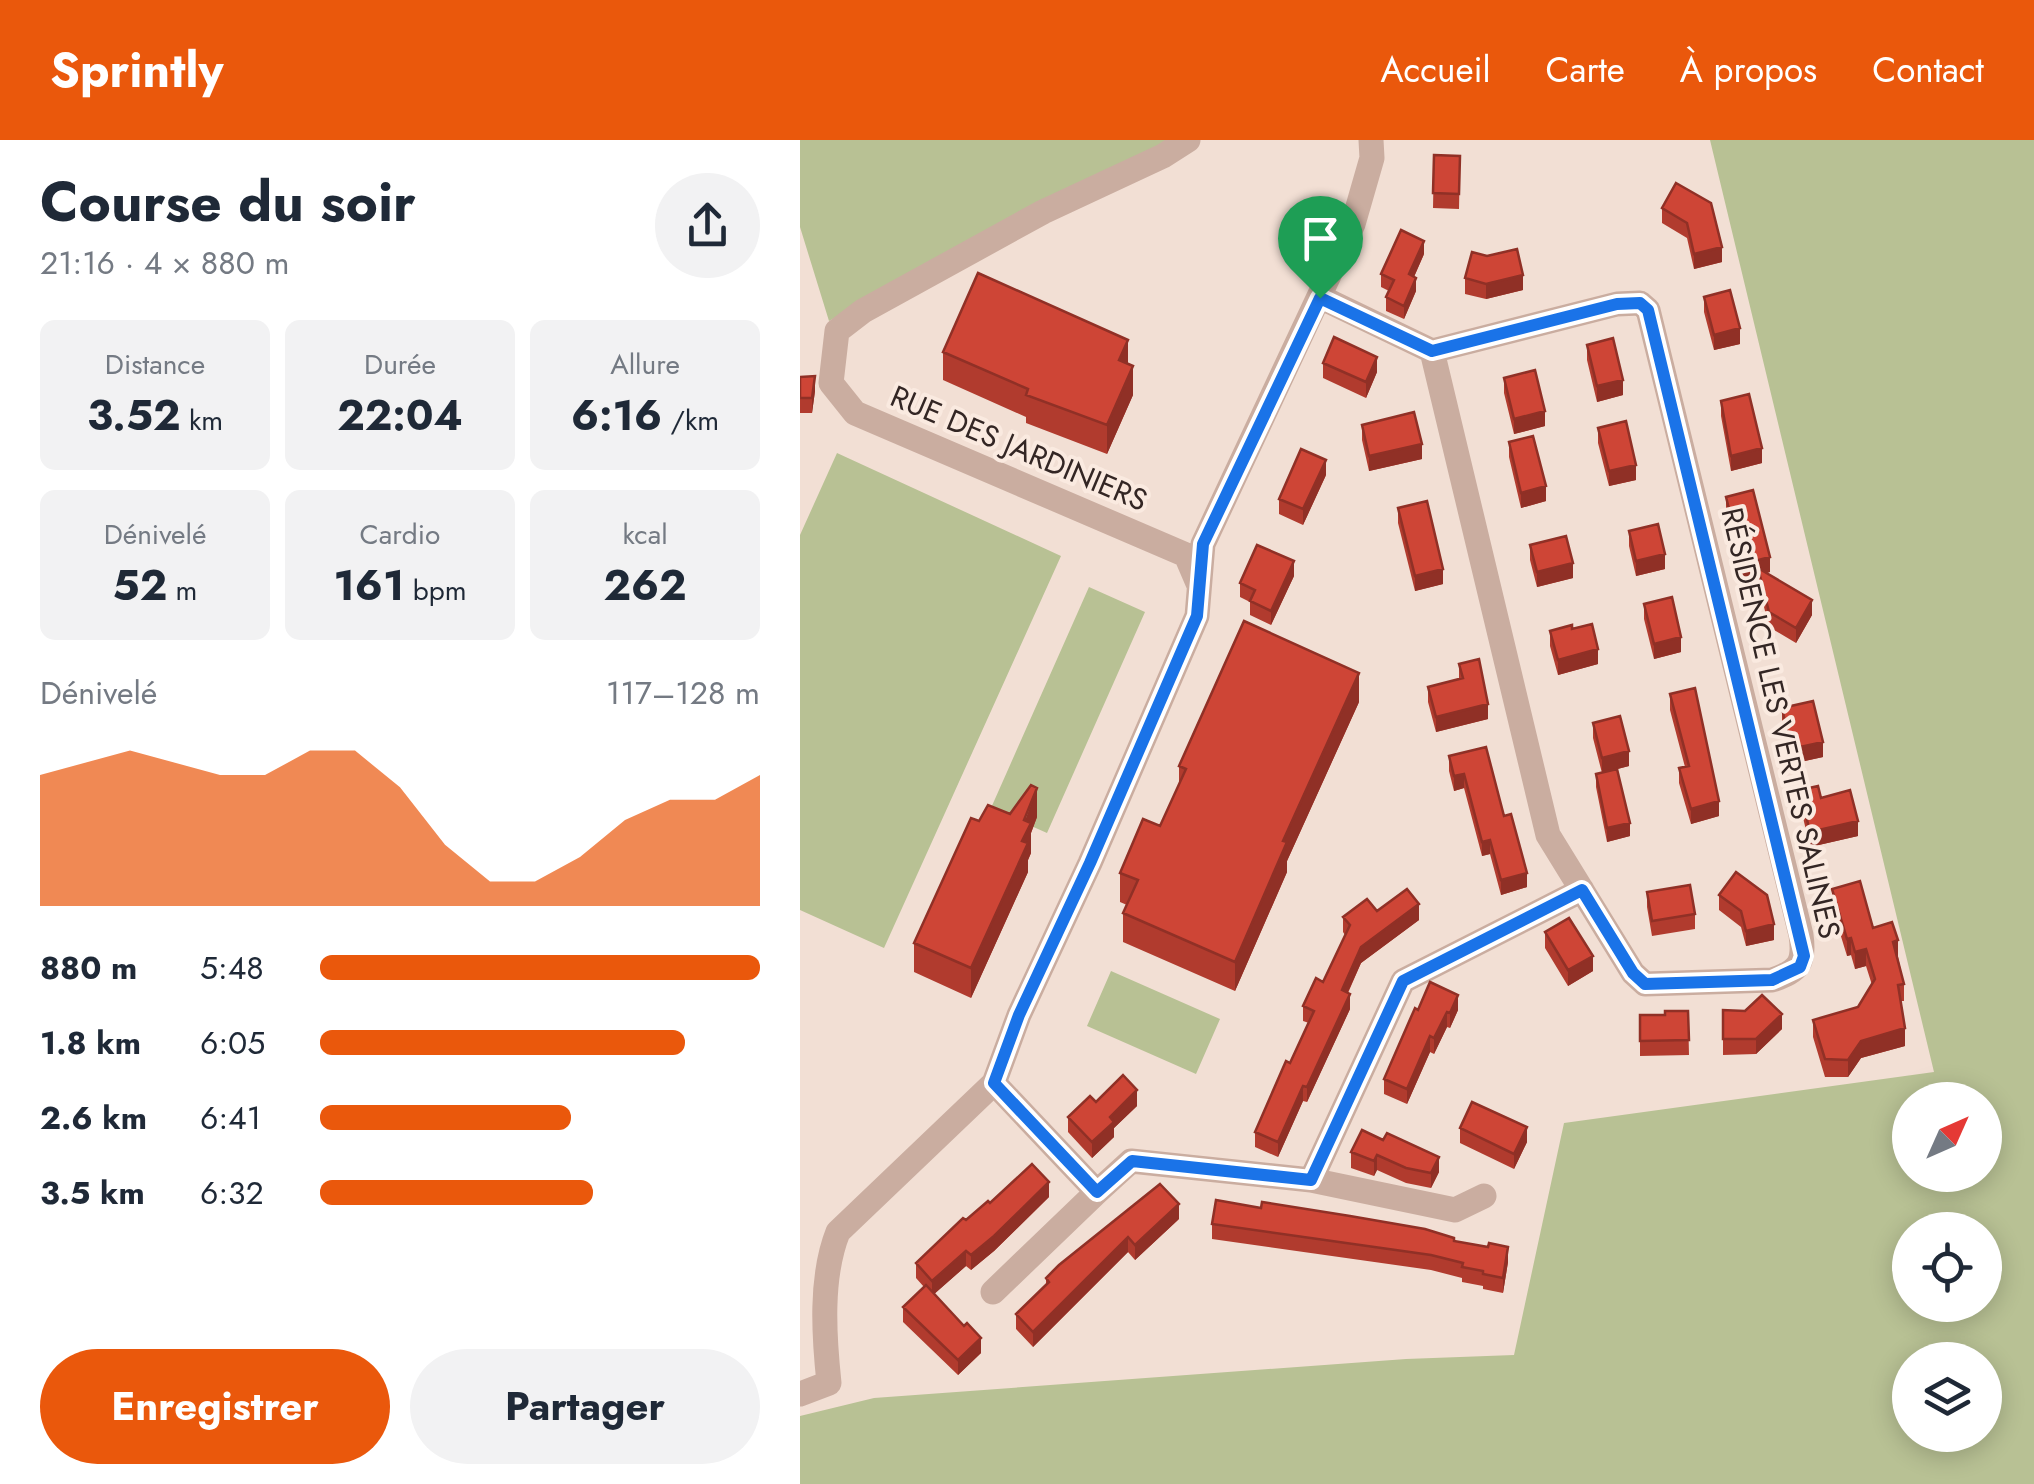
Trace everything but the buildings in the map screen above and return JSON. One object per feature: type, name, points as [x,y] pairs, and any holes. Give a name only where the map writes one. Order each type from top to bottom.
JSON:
[{"type":"street","name":"RUE DES JARDINIERS","points":[[1188,140],[1163,156],[1043,212],[862,311],[837,331],[831,383],[854,413],[1186,555],[1201,592]]},
{"type":"street","points":[[800,1394],[830,1384],[825,1344],[830,1252],[838,1232],[994,1083],[1019,1015],[1098,846],[1192,628],[1201,592],[1203,544],[1353,224],[1372,158],[1372,140]]},
{"type":"street","points":[[1320,298],[1432,351]]},
{"type":"street","name":"RÉSIDENCE LES VERTES SALINES","points":[[1640,303],[1648,310],[1804,956],[1800,967],[1772,980],[1645,984],[1633,973],[1548,835],[1432,351],[1617,304],[1640,303]]},
{"type":"street","points":[[1311,1180],[1403,981],[1582,890]]},
{"type":"street","points":[[994,1083],[1097,1192]]},
{"type":"street","points":[[994,1292],[1132,1161],[1311,1180],[1455,1210],[1484,1196]]},
{"type":"green space","points":[[800,140],[1182,140],[1043,201],[829,321],[800,227]]},
{"type":"green space","points":[[1710,140],[2034,140],[2034,1484],[800,1484],[800,1416],[874,1398],[1406,1359],[1514,1355],[1564,1123],[1934,1072]]},
{"type":"green space","points":[[837,453],[1061,556],[884,948],[800,910],[800,535]]},
{"type":"green space","points":[[1089,587],[1145,612],[1047,833],[991,808]]},
{"type":"green space","points":[[1111,971],[1220,1019],[1196,1074],[1087,1026]]},
{"type":"route","points":[[1320,298],[1432,351],[1617,304],[1640,303],[1648,310],[1804,956],[1800,967],[1772,980],[1645,984],[1633,973],[1582,890],[1403,981],[1311,1180],[1132,1161],[1097,1192],[994,1083],[1019,1015],[1197,616],[1203,544],[1320,298]]}]
